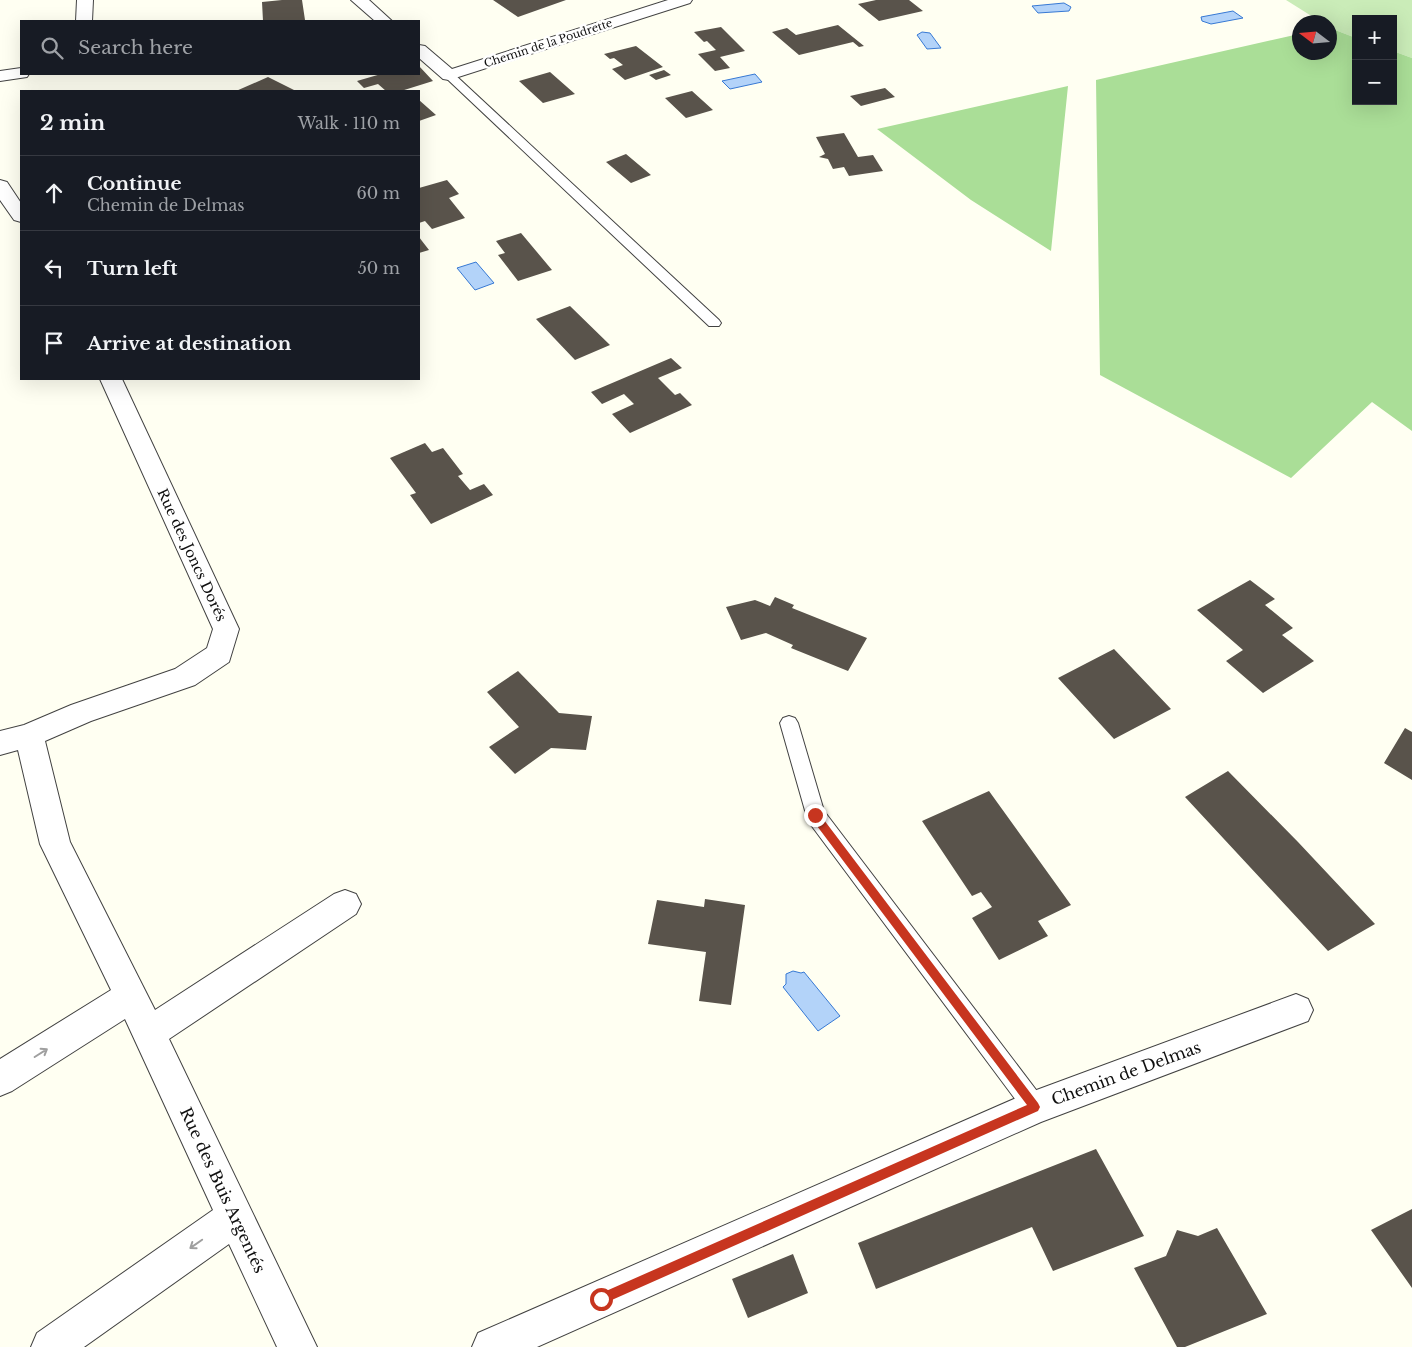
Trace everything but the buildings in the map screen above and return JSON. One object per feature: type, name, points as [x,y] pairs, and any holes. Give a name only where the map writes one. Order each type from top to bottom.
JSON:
[{"type":"street","points":[[84,20],[85,0]]},
{"type":"street","points":[[359,0],[383,20]]},
{"type":"street","name":"Chemin de la Poudrette","points":[[449,75],[684,0]]},
{"type":"street","points":[[420,51],[449,75]]},
{"type":"street","points":[[0,76],[20,73]]},
{"type":"street","points":[[0,186],[20,215]]},
{"type":"street","name":"Rue des Joncs Dorés","points":[[14,739],[81,713],[185,677],[219,654],[226,629],[112,380]]},
{"type":"street","name":"Rue des Buis Argentés","points":[[14,739],[55,844],[149,1033],[298,1347]]},
{"type":"street","points":[[149,1033],[345,904]]},
{"type":"street","points":[[0,1079],[131,996]]},
{"type":"street","name":"Chemin de Delmas","points":[[492,1347],[1035,1107],[1296,1010]]},
{"type":"street","points":[[51,1347],[236,1216]]},
{"type":"lane","points":[[449,75],[714,323]]},
{"type":"lane","points":[[789,723],[815,815],[1035,1107]]},
{"type":"green space","points":[[1286,0],[1412,0],[1412,58],[1397,52],[1397,15],[1352,15],[1352,36],[1337,31],[1337,15],[1310,15]]},
{"type":"green space","points":[[1337,31],[1352,36],[1352,105],[1397,105],[1397,52],[1412,58],[1412,431],[1372,402],[1291,478],[1100,375],[1096,80],[1292,36],[1292,60],[1337,60]]},
{"type":"green space","points":[[1068,86],[1051,251],[971,200],[877,129]]},
{"type":"water","points":[[1064,3],[1071,7],[1069,11],[1038,13],[1032,6]]},
{"type":"water","points":[[1233,11],[1243,18],[1211,24],[1202,21],[1201,17]]},
{"type":"water","points":[[922,32],[930,33],[941,48],[927,49],[917,35]]},
{"type":"water","points":[[755,74],[762,82],[730,89],[722,81]]},
{"type":"water","points":[[476,262],[494,283],[475,290],[457,268]]},
{"type":"water","points":[[793,971],[804,972],[840,1016],[818,1031],[783,987],[786,984],[786,974]]},
{"type":"route","points":[[601,1299],[1035,1107],[815,815]]}]
